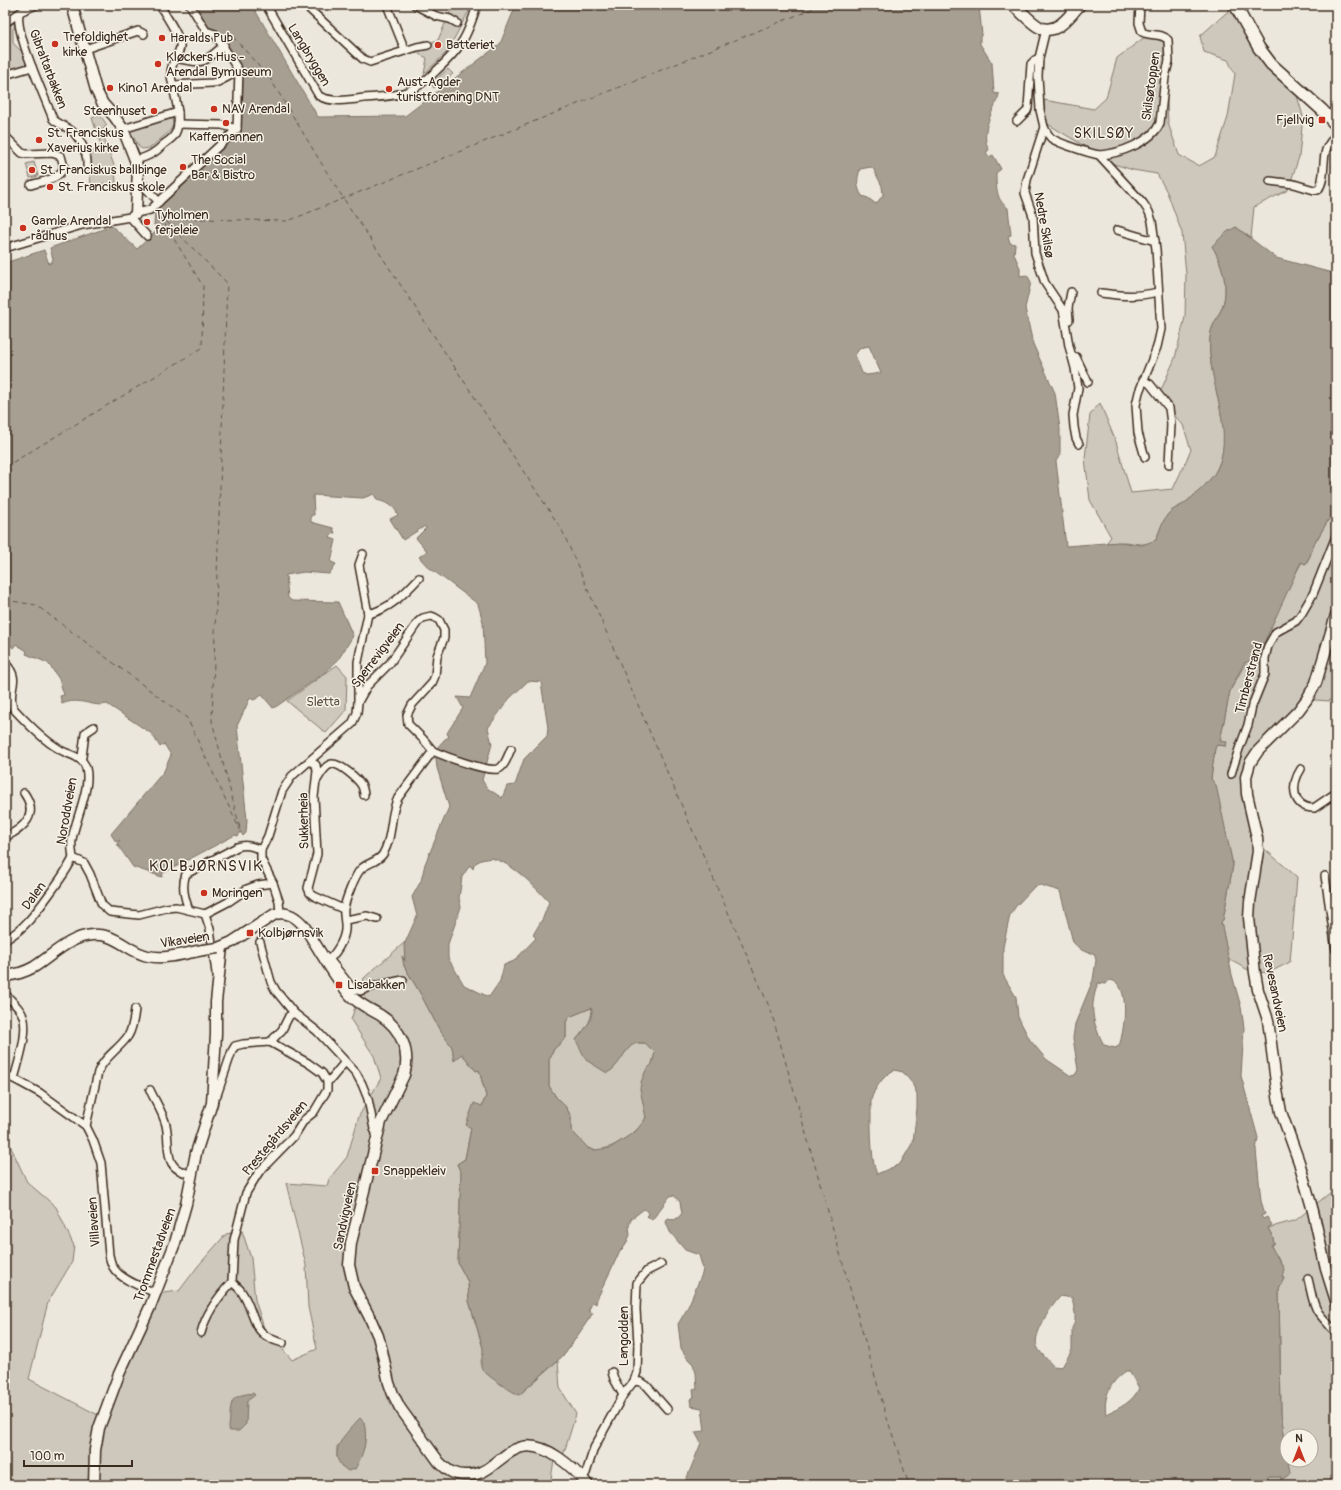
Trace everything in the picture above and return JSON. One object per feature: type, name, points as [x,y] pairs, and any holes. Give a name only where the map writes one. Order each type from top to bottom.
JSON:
[{"type":"main road","points":[[72,5],[96,90],[103,104],[114,116],[123,130],[138,169],[133,215]]},
{"type":"main road","points":[[1013,5],[1039,27],[1046,29],[1054,28],[1060,25],[1070,17],[1079,5]]},
{"type":"main road","points":[[1235,5],[1259,48],[1271,64],[1322,110],[1336,125]]},
{"type":"main road","name":"Revesandveien","points":[[1336,615],[1316,683],[1298,711],[1258,751],[1250,763],[1246,777],[1247,794],[1257,838],[1258,851],[1250,902],[1250,918],[1258,990],[1268,1020],[1277,1090],[1282,1112],[1300,1162],[1314,1211],[1326,1269],[1336,1301]]},
{"type":"main road","name":"Vikaveien","points":[[5,976],[18,974],[29,969],[65,944],[88,935],[101,934],[108,936],[139,953],[156,957],[220,947],[270,916],[280,913]]},
{"type":"main road","name":"Sandvigveien","points":[[280,913],[291,915],[299,920],[328,960],[351,996],[386,1019],[397,1032],[405,1048],[407,1062],[404,1075],[381,1122],[377,1135],[351,1243],[349,1265],[356,1294],[370,1318],[378,1336],[389,1383],[400,1408],[439,1462],[454,1474],[471,1475],[482,1473],[512,1452],[522,1447],[530,1447],[542,1449],[556,1456],[570,1466],[585,1481]]},
{"type":"main road","name":"Trommestadveien","points":[[94,1485],[95,1450],[99,1428],[119,1374],[156,1293],[175,1243],[186,1204],[196,1153],[212,1103],[220,947]]},
{"type":"street","points":[[5,22],[36,5]]},
{"type":"street","points":[[135,160],[146,158],[154,153],[175,135],[178,124],[178,112],[171,68],[174,58],[180,49],[179,39],[161,7],[163,5]]},
{"type":"street","points":[[5,248],[82,225],[133,215],[150,210],[237,129],[238,71],[216,34],[206,31],[190,5]]},
{"type":"street","name":"Langbryggen","points":[[266,5],[319,96],[332,100],[396,95],[413,90],[427,80],[455,54],[465,38],[477,5]]},
{"type":"street","points":[[305,5],[363,59],[370,62],[405,50],[428,45]]},
{"type":"street","points":[[387,5],[405,50]]},
{"type":"street","points":[[414,5],[436,16],[450,19],[457,23]]},
{"type":"street","name":"Skilsøtoppen","points":[[1044,127],[1048,135],[1057,141],[1092,154],[1100,155],[1111,154],[1142,141],[1149,137],[1158,127],[1160,123],[1169,52],[1167,38],[1142,32],[1140,23],[1140,5]]},
{"type":"street","name":"Gibraltarbakken","points":[[18,14],[20,35],[53,119],[74,133],[87,158],[87,166]]},
{"type":"street","points":[[1044,127],[1040,110],[1038,90],[1039,58],[1046,29]]},
{"type":"street","points":[[84,49],[138,31],[144,34]]},
{"type":"street","points":[[174,58],[203,61],[208,60],[224,46]]},
{"type":"street","points":[[1017,121],[1027,111],[1031,64],[1039,58]]},
{"type":"street","points":[[5,75],[32,67]]},
{"type":"street","points":[[173,85],[218,82],[238,71]]},
{"type":"street","points":[[123,130],[178,112]]},
{"type":"street","points":[[178,124],[222,125],[237,129]]},
{"type":"street","name":"Nedre Skilsø","points":[[1044,127],[1027,180],[1025,193],[1033,216],[1035,253],[1045,283],[1063,310],[1078,388],[1073,414],[1074,427],[1079,444]]},
{"type":"street","points":[[1270,181],[1294,184],[1318,190],[1322,180],[1326,150],[1336,134]]},
{"type":"street","points":[[5,136],[22,153],[52,153],[61,156],[64,167],[62,172],[57,177],[31,185]]},
{"type":"street","points":[[1100,155],[1130,188],[1149,212],[1155,241],[1160,335],[1157,347],[1143,380],[1136,405],[1138,433],[1145,457]]},
{"type":"street","points":[[138,180],[159,202]]},
{"type":"street","points":[[133,215],[147,236]]},
{"type":"street","points":[[1117,230],[1155,241]]},
{"type":"street","points":[[1071,292],[1068,308],[1067,329],[1077,358],[1088,382]]},
{"type":"street","points":[[1101,293],[1143,296],[1158,292]]},
{"type":"street","points":[[1143,380],[1150,384],[1169,408],[1171,431],[1169,464]]},
{"type":"street","name":"Timberstrand","points":[[1231,774],[1248,725],[1252,706],[1265,674],[1265,658],[1268,646],[1276,632],[1296,622],[1302,613],[1313,594],[1336,536]]},
{"type":"street","points":[[358,702],[359,656],[368,614],[359,565],[363,554]]},
{"type":"street","points":[[368,614],[377,612],[395,601],[418,578]]},
{"type":"street","name":"Sperrevigveien","points":[[260,850],[268,836],[282,791],[292,776],[352,724],[358,702],[367,686],[390,663],[418,622],[423,618],[431,616],[439,620],[444,630],[444,638],[437,656],[435,676],[432,683],[412,705],[406,715],[408,724],[433,751],[447,757],[486,768],[498,769],[503,766],[511,749]]},
{"type":"street","name":"Noroddveien","points":[[5,663],[12,670],[14,679],[11,695],[13,708],[39,733],[59,749],[80,759],[84,763],[86,770],[86,784],[83,804],[72,838],[71,848],[73,858],[84,863],[90,874],[102,905],[110,912],[139,915],[176,907],[205,914]]},
{"type":"street","points":[[80,759],[82,757],[85,733],[94,727]]},
{"type":"street","points":[[403,980],[374,986],[360,991],[353,989],[328,960],[332,957],[343,938],[345,920],[343,909],[347,896],[360,870],[382,855],[392,828],[394,806],[398,798],[433,751]]},
{"type":"street","name":"Sukkerheia","points":[[310,761],[316,765],[317,771],[314,797],[317,854],[308,888],[310,893],[314,896],[343,909]]},
{"type":"street","name":"Sukkerheia","points":[[315,782],[328,766],[332,764],[340,766],[357,779],[363,788],[364,795]]},
{"type":"street","points":[[1301,769],[1295,783],[1295,793],[1299,803],[1304,807],[1314,808],[1336,793]]},
{"type":"street","points":[[5,837],[19,829],[27,821],[30,815],[30,804],[24,793]]},
{"type":"street","points":[[189,910],[184,896],[184,879],[186,874],[237,847],[249,845],[260,850],[262,859],[279,901],[280,913]]},
{"type":"street","name":"Dalen","points":[[5,940],[20,930],[30,920],[64,875],[73,858]]},
{"type":"street","points":[[1325,876],[1336,950]]},
{"type":"street","points":[[205,914],[228,902],[247,889],[258,885],[273,883]]},
{"type":"street","name":"Trommestadveien","points":[[205,914],[210,929],[214,954],[216,1002]]},
{"type":"street","points":[[345,920],[360,916],[367,916],[377,919]]},
{"type":"street","points":[[260,942],[271,982],[276,991],[294,1013],[317,1031],[356,1073],[368,1099],[374,1130],[377,1135]]},
{"type":"street","points":[[5,994],[20,1010],[24,1017],[23,1044],[14,1079]]},
{"type":"street","points":[[86,1126],[98,1072],[102,1064],[128,1036],[132,1027],[135,1009]]},
{"type":"street","points":[[270,1042],[282,1030],[289,1016],[294,1013]]},
{"type":"street","points":[[212,1103],[217,1095],[232,1051],[235,1046],[243,1044],[270,1042],[318,1070],[327,1081]]},
{"type":"street","name":"Prestegårdsveien","points":[[232,1282],[234,1240],[246,1193],[259,1172],[294,1136],[304,1120],[314,1112],[327,1090],[327,1081],[331,1079],[345,1062]]},
{"type":"street","name":"Villaveien","points":[[5,1074],[40,1093],[86,1126],[93,1140],[101,1163],[109,1255],[113,1268],[119,1275],[130,1282],[156,1293]]},
{"type":"street","points":[[150,1090],[166,1123],[168,1155],[170,1162],[178,1170],[186,1174],[192,1174]]},
{"type":"street","name":"Langodden","points":[[585,1481],[594,1448],[623,1395],[634,1381],[637,1372],[637,1283],[647,1271],[661,1264]]},
{"type":"street","points":[[1308,1279],[1314,1303],[1318,1312],[1336,1334]]},
{"type":"street","points":[[201,1333],[204,1320],[221,1294],[232,1282],[241,1291],[255,1324],[263,1334],[271,1341],[283,1343]]},
{"type":"street","points":[[612,1372],[614,1379],[623,1395]]},
{"type":"street","points":[[634,1381],[641,1382],[647,1386],[666,1409]]},
{"type":"green space","points":[[453,5],[472,5],[447,52],[424,74],[427,58],[409,49],[438,40]]},
{"type":"green space","points":[[1235,5],[1293,82],[1303,116],[1299,157],[1288,190],[1254,207],[1251,238],[1236,227],[1212,246],[1222,269],[1225,286],[1224,302],[1210,338],[1212,370],[1224,436],[1223,452],[1218,467],[1212,478],[1202,488],[1182,505],[1169,513],[1156,540],[1144,544],[1125,542],[1106,543],[1111,537],[1090,500],[1085,458],[1090,415],[1100,403],[1116,442],[1131,493],[1173,489],[1191,450],[1183,425],[1158,397],[1175,358],[1185,317],[1186,274],[1182,233],[1167,192],[1157,174],[1133,170],[1114,164],[1046,123],[1044,100],[1094,109],[1106,98],[1117,58],[1150,33],[1164,37],[1168,123],[1179,155],[1199,166],[1215,157],[1228,117],[1235,74],[1228,60],[1204,52],[1200,36]]},
{"type":"green space","points":[[15,23],[15,28],[13,29],[13,43],[22,52],[28,66],[5,73],[5,27]]},
{"type":"green space","points":[[448,69],[453,74],[434,88],[431,84]]},
{"type":"green space","points":[[100,115],[107,125],[102,130],[115,168],[116,183],[91,184],[88,155],[101,145],[92,118]]},
{"type":"green space","points":[[172,116],[173,125],[170,131],[150,148],[142,149],[139,147],[129,129]]},
{"type":"green space","name":"St. Franciskus ballbinge","points":[[34,162],[38,176],[30,178],[26,164]]},
{"type":"green space","points":[[1336,507],[1336,694],[1329,700],[1330,701],[1315,700],[1292,708],[1249,759],[1253,839],[1297,877],[1290,962],[1268,973],[1250,971],[1228,959],[1221,922],[1223,920],[1233,865],[1211,779],[1215,748],[1217,745],[1226,746],[1220,741],[1230,691],[1302,562],[1306,564],[1313,546]]},
{"type":"green space","name":"Sletta","points":[[337,665],[347,676],[346,710],[326,733],[287,701]]},
{"type":"green space","points":[[405,942],[404,966],[439,1029],[452,1047],[454,1061],[462,1054],[476,1071],[479,1070],[486,1096],[482,1106],[474,1104],[465,1159],[457,1164],[461,1173],[458,1263],[468,1282],[469,1301],[484,1354],[481,1365],[488,1374],[519,1395],[558,1361],[560,1388],[576,1414],[563,1456],[555,1454],[550,1485],[5,1485],[5,1146],[9,1143],[27,1182],[56,1207],[74,1246],[72,1262],[48,1302],[29,1379],[100,1416],[156,1294],[179,1291],[198,1266],[226,1234],[242,1231],[251,1258],[255,1300],[264,1328],[292,1360],[317,1349],[308,1307],[306,1265],[286,1183],[327,1186],[329,1179],[347,1157],[359,1116],[381,1078],[374,1056],[351,1020],[364,978]],"holes":[[[364,1444],[364,1448],[342,1467],[337,1457],[337,1446]]]},
{"type":"green space","points":[[591,1008],[591,1018],[585,1029],[576,1040],[609,1072],[628,1049],[635,1043],[645,1043],[655,1053],[652,1064],[646,1070],[647,1106],[646,1116],[643,1122],[632,1134],[608,1148],[600,1150],[594,1150],[587,1147],[578,1139],[571,1130],[571,1117],[566,1107],[556,1097],[549,1086],[549,1060],[554,1049],[566,1038],[566,1022],[569,1017]]},
{"type":"green space","points":[[1331,1192],[1336,1206],[1336,1485],[1267,1485],[1268,1477],[1281,1477],[1281,1479],[1289,1474],[1288,1468],[1319,1468],[1319,1428],[1283,1428],[1281,1413],[1279,1289],[1284,1278],[1282,1278],[1271,1245],[1274,1244],[1273,1238],[1268,1228],[1296,1220]]},
{"type":"shaded area","points":[[194,5],[252,5],[318,117],[405,116],[500,44],[516,5],[979,5],[982,35],[980,36],[980,44],[992,63],[994,93],[999,94],[986,131],[989,150],[986,152],[989,157],[993,155],[1001,169],[996,173],[997,188],[1001,201],[1008,208],[1011,235],[1008,236],[1010,243],[1015,244],[1014,254],[1020,268],[1020,276],[1027,275],[1031,282],[1025,308],[1033,344],[1055,393],[1060,429],[1060,455],[1056,461],[1066,546],[1119,542],[1142,545],[1156,540],[1163,522],[1169,513],[1182,505],[1202,488],[1212,478],[1218,467],[1222,452],[1223,436],[1222,420],[1212,370],[1210,338],[1224,302],[1225,286],[1222,269],[1212,246],[1227,232],[1236,227],[1276,258],[1336,274],[1336,507],[1313,546],[1310,556],[1305,564],[1301,562],[1257,658],[1244,663],[1230,691],[1220,741],[1227,742],[1226,746],[1217,745],[1215,748],[1211,779],[1216,785],[1233,865],[1223,920],[1221,922],[1232,975],[1241,1007],[1244,1028],[1241,1076],[1258,1138],[1256,1150],[1261,1201],[1265,1214],[1261,1216],[1263,1219],[1267,1217],[1272,1225],[1268,1228],[1274,1244],[1271,1246],[1284,1269],[1282,1277],[1284,1278],[1279,1289],[1281,1413],[1283,1428],[1279,1428],[1279,1468],[1289,1468],[1290,1474],[1281,1480],[1281,1477],[1268,1477],[1267,1485],[684,1485],[701,1443],[695,1432],[705,1431],[702,1408],[691,1406],[690,1399],[694,1397],[693,1390],[697,1389],[696,1373],[693,1364],[681,1348],[678,1324],[687,1309],[703,1269],[699,1255],[685,1250],[670,1232],[666,1222],[668,1218],[674,1220],[682,1213],[680,1202],[674,1195],[670,1196],[652,1220],[647,1216],[649,1214],[644,1209],[631,1219],[629,1226],[630,1235],[625,1246],[620,1251],[596,1304],[593,1302],[588,1311],[593,1313],[565,1354],[519,1395],[498,1382],[483,1370],[481,1365],[483,1348],[469,1301],[468,1282],[458,1263],[461,1173],[457,1164],[465,1159],[471,1128],[466,1125],[474,1103],[482,1106],[486,1096],[479,1070],[476,1071],[462,1054],[454,1061],[452,1047],[439,1029],[404,966],[402,956],[405,961],[404,945],[417,916],[412,897],[421,881],[425,864],[449,807],[437,768],[435,750],[445,739],[449,737],[447,733],[463,708],[457,697],[470,698],[485,663],[483,622],[478,604],[427,566],[419,557],[427,551],[416,538],[426,528],[425,526],[403,540],[390,519],[398,515],[390,505],[377,500],[374,494],[363,498],[313,495],[314,515],[311,515],[311,522],[333,528],[335,533],[332,533],[330,538],[336,540],[331,562],[336,564],[329,574],[304,572],[286,575],[288,598],[292,601],[338,602],[353,636],[338,660],[323,674],[277,706],[273,708],[262,695],[254,700],[250,698],[237,726],[247,820],[246,833],[243,836],[241,832],[238,836],[235,835],[184,862],[183,860],[181,864],[163,873],[162,877],[133,867],[117,844],[120,840],[116,842],[111,834],[164,771],[171,755],[164,744],[160,747],[152,734],[107,704],[96,705],[75,701],[62,704],[60,696],[64,695],[59,679],[48,663],[26,654],[27,651],[16,644],[13,648],[8,642],[9,640],[5,637],[5,263],[44,250],[49,264],[53,259],[50,248],[112,226],[137,249],[161,227],[154,225],[155,211],[240,132],[242,72],[225,42],[226,40],[218,30],[209,31]],"holes":[[[873,168],[882,186],[883,195],[876,204],[868,198],[862,196],[860,192],[858,186],[860,169]],[[869,346],[881,373],[867,375],[862,373],[855,355],[860,348]],[[528,681],[541,682],[548,728],[547,736],[524,759],[515,785],[507,786],[502,798],[487,788],[482,780],[492,744],[488,728],[509,699]],[[491,858],[507,865],[523,876],[549,902],[543,918],[533,935],[536,938],[514,961],[504,965],[500,981],[489,997],[464,985],[448,958],[448,944],[461,907],[459,898],[462,877],[470,865],[473,869],[474,864],[481,860]],[[1040,885],[1060,891],[1073,942],[1082,950],[1088,953],[1094,953],[1096,960],[1093,980],[1075,1024],[1073,1038],[1078,1070],[1075,1075],[1071,1076],[1046,1059],[1030,1040],[1018,1017],[1016,997],[1003,975],[1003,947],[1010,915],[1016,906],[1034,887]],[[1110,980],[1117,983],[1124,999],[1125,1009],[1123,1030],[1119,1046],[1115,1048],[1104,1045],[1094,1022],[1093,1000],[1095,992],[1098,983],[1105,984]],[[591,1008],[591,1018],[585,1029],[576,1040],[586,1060],[607,1073],[615,1067],[627,1050],[635,1043],[645,1043],[655,1053],[652,1064],[646,1070],[640,1089],[646,1118],[636,1131],[610,1148],[594,1150],[589,1149],[571,1130],[571,1117],[566,1107],[556,1097],[549,1086],[549,1060],[554,1049],[566,1038],[566,1022],[569,1017]],[[894,1070],[903,1072],[912,1083],[917,1094],[913,1142],[900,1164],[877,1174],[872,1149],[871,1100],[874,1092],[883,1079]],[[1061,1296],[1072,1298],[1075,1313],[1075,1322],[1072,1328],[1072,1350],[1062,1367],[1053,1366],[1041,1353],[1036,1341],[1040,1327],[1053,1305]],[[1126,1371],[1129,1371],[1139,1388],[1137,1393],[1130,1401],[1116,1410],[1106,1414],[1105,1407],[1107,1395],[1116,1379]]]},
{"type":"shaded area","points":[[253,1393],[255,1395],[247,1401],[246,1424],[239,1431],[229,1431],[232,1402],[241,1395]]},
{"type":"shaded area","points":[[360,1418],[364,1422],[366,1435],[364,1446],[361,1457],[355,1469],[348,1471],[341,1465],[337,1458],[337,1451],[343,1437]]},
{"type":"ferry route","points":[[156,218],[288,221],[822,5]]},
{"type":"ferry route","points":[[224,36],[226,35],[235,39],[271,80],[334,184],[562,530],[771,1011],[886,1415],[909,1485]]},
{"type":"ferry route","points":[[5,467],[202,348],[203,286],[164,223],[156,218]]},
{"type":"ferry route","points":[[158,218],[166,221],[227,283],[212,721],[241,832]]},
{"type":"ferry route","points":[[5,600],[36,605],[187,718],[240,830]]},
{"type":"place","name":"Haralds Pub","points":[[162,38]]},
{"type":"place","name":"Trefoldighet kirke","points":[[55,44]]},
{"type":"place","name":"Batteriet","points":[[438,45]]},
{"type":"place","name":"Kløckers Hus - Arendal Bymuseum","points":[[158,64]]},
{"type":"place","name":"Kino1 Arendal","points":[[110,88]]},
{"type":"place","name":"Aust-Agder turistforening DNT","points":[[389,89]]},
{"type":"place","name":"NAV Arendal","points":[[214,109]]},
{"type":"place","name":"Steenhuset","points":[[154,111]]},
{"type":"place","name":"Fjellvig","points":[[1322,120]]},
{"type":"place","name":"Kaffemannen","points":[[226,123]]},
{"type":"place","name":"St. Franciskus Xaverius kirke","points":[[39,140]]},
{"type":"place","name":"The Social Bar & Bistro","points":[[183,167]]},
{"type":"place","name":"St. Franciskus ballbinge","points":[[32,170]]},
{"type":"place","name":"St. Franciskus skole","points":[[50,187]]},
{"type":"place","name":"Tyholmen ferjeleie","points":[[147,222]]},
{"type":"place","name":"Gamle Arendal rådhus","points":[[23,228]]},
{"type":"place","name":"Moringen","points":[[204,893]]},
{"type":"place","name":"Kolbjørnsvik","points":[[250,933]]},
{"type":"place","name":"Lisabakken","points":[[339,985]]},
{"type":"place","name":"Snappekleiv","points":[[375,1171]]},
{"type":"district","name":"SKILSØY","points":[[1104,133]]},
{"type":"district","name":"KOLBJØRNSVIK","points":[[206,866]]}]
